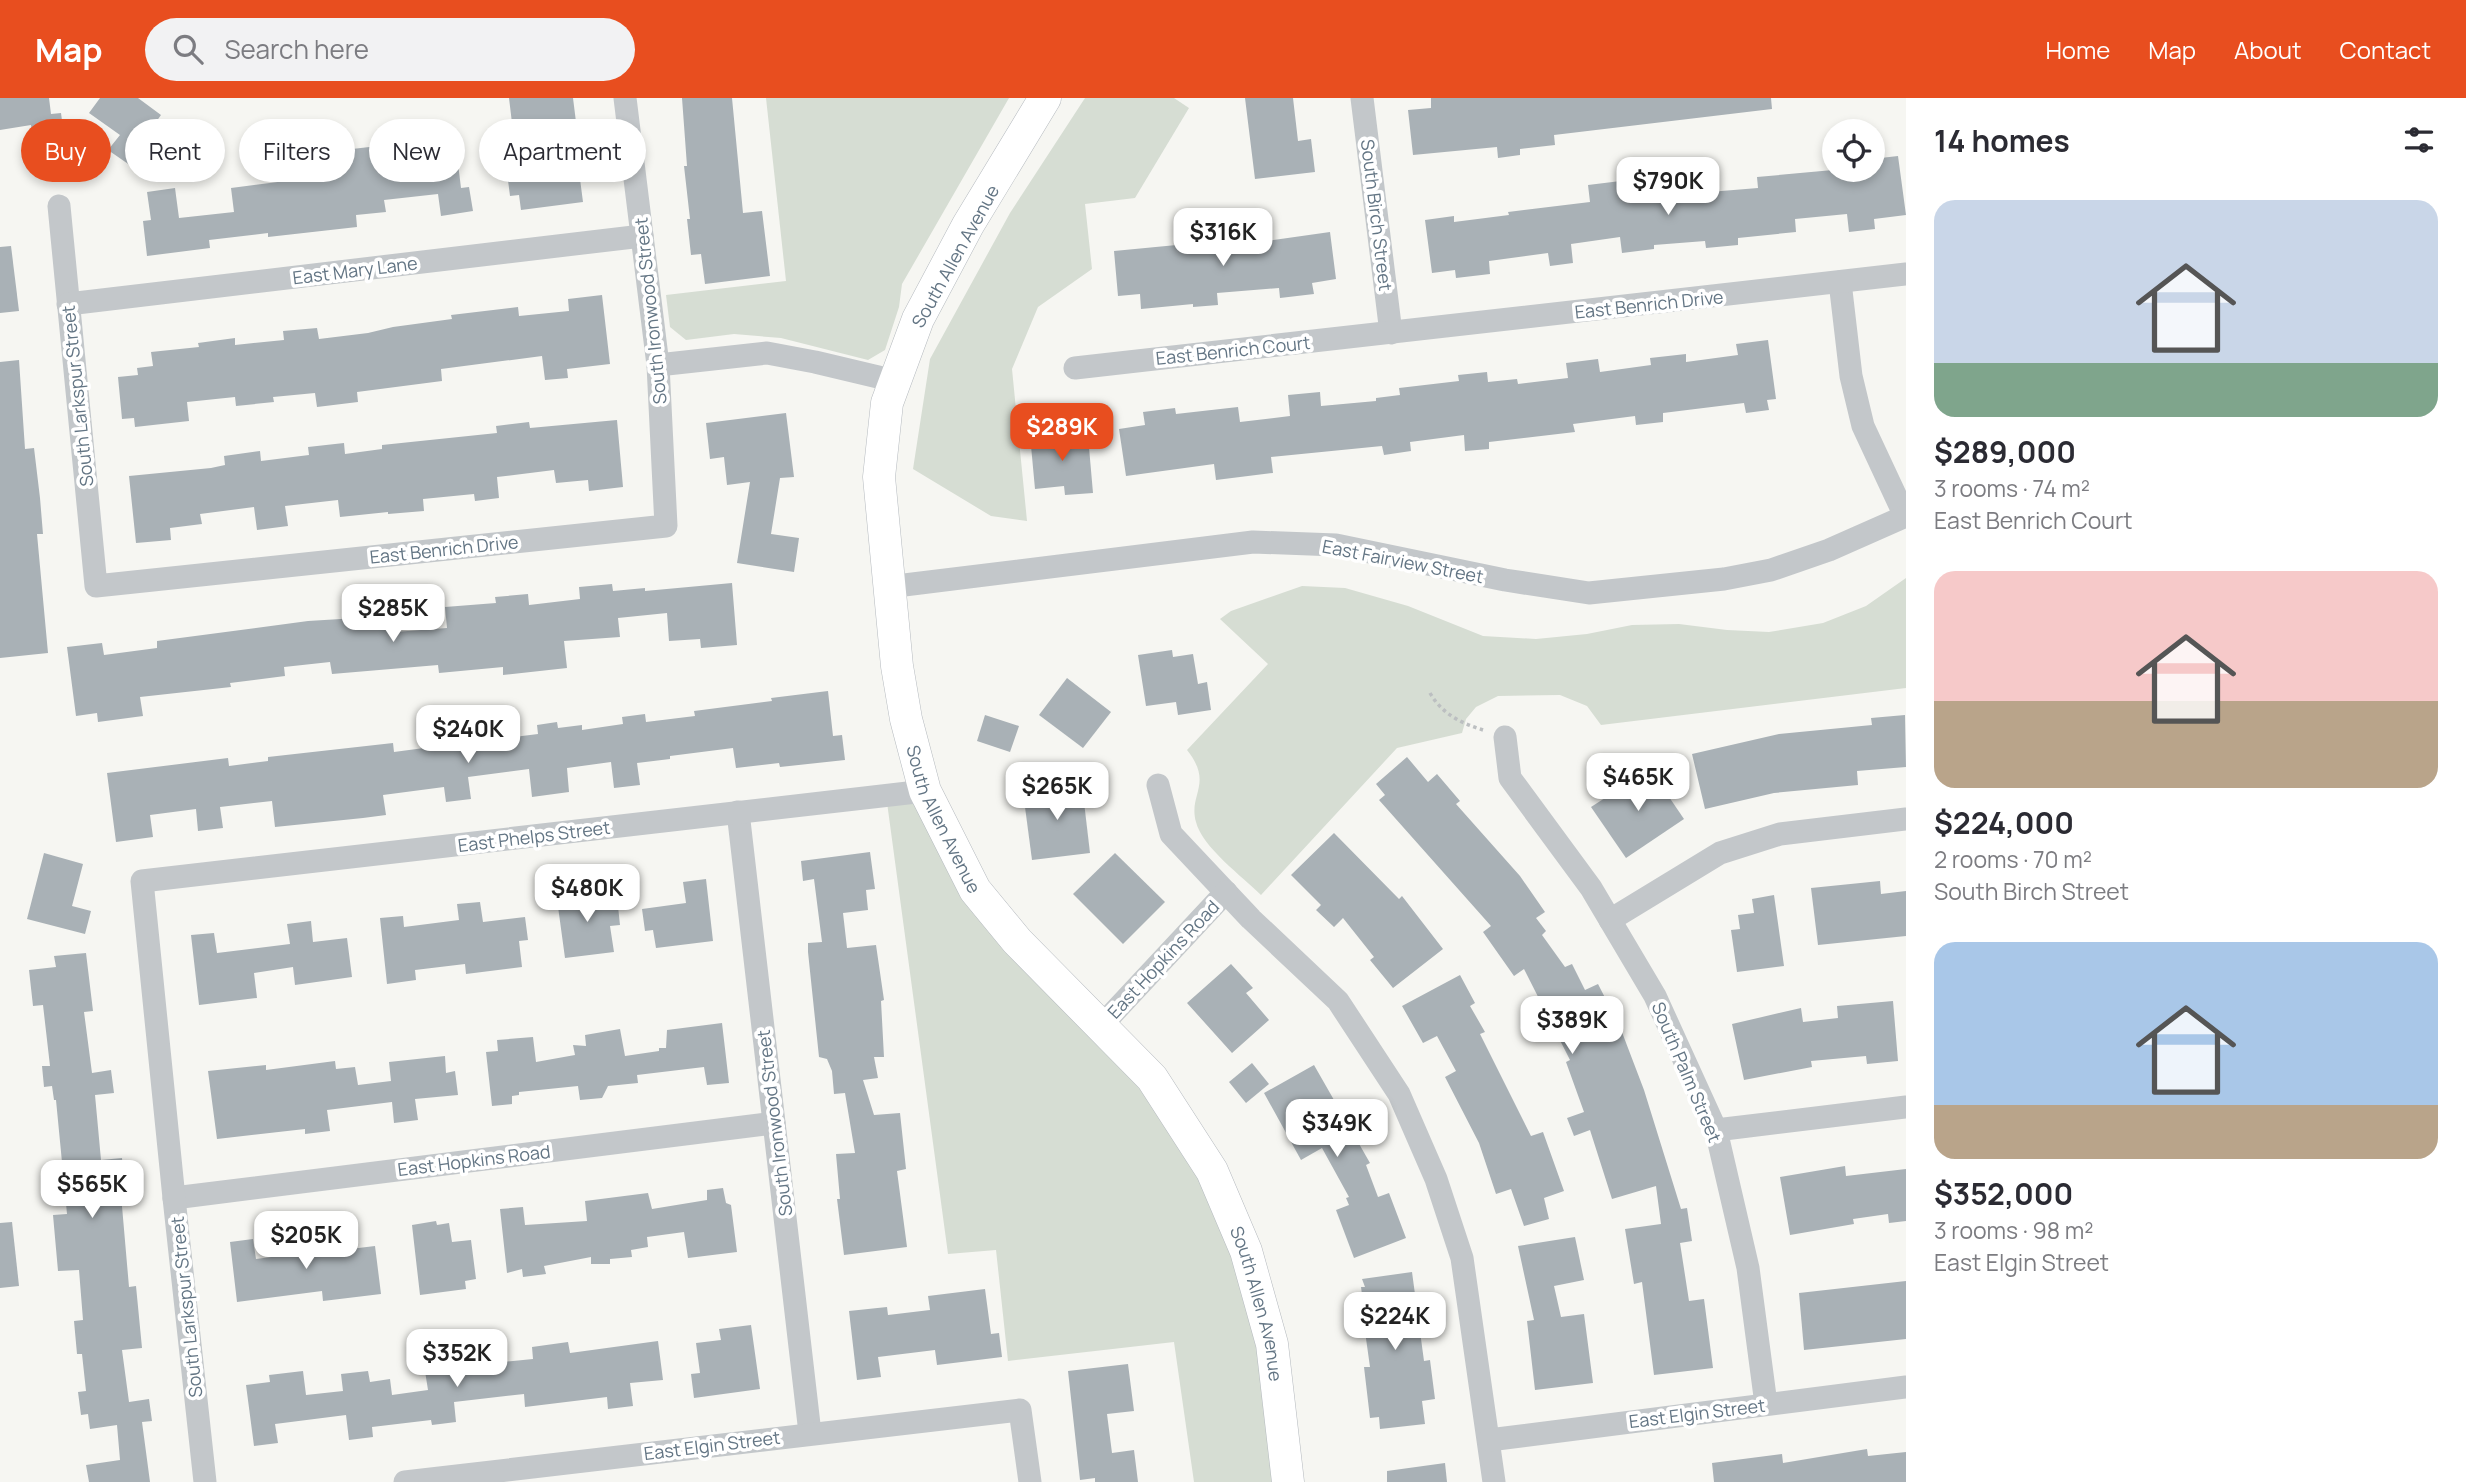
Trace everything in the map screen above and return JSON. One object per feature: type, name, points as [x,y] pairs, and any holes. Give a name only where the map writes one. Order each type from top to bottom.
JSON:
[{"type":"street","name":"South Ironwood Street","points":[[625,98],[657,365],[666,526]]},
{"type":"street","name":"South Allen Avenue","points":[[1045,98],[968,225],[918,319],[887,403],[879,477],[888,587],[906,719],[925,791],[975,890],[1017,941],[1152,1078],[1212,1171],[1246,1251],[1272,1344],[1288,1482]]},
{"type":"street","name":"South Birch Street","points":[[1362,98],[1391,332]]},
{"type":"street","name":"South Larkspur Street","points":[[59,206],[96,586]]},
{"type":"street","name":"East Mary Lane","points":[[68,304],[642,236]]},
{"type":"street","name":"East Benrich Drive","points":[[1391,332],[1906,274]]},
{"type":"street","points":[[1840,282],[1850,376],[1863,426],[1905,516]]},
{"type":"street","name":"East Benrich Court","points":[[1075,368],[1391,332]]},
{"type":"street","points":[[657,365],[767,354],[895,381]]},
{"type":"street","name":"East Fairview Street","points":[[888,587],[1253,542],[1282,542],[1336,545],[1505,580],[1589,593],[1724,579],[1771,570],[1829,550],[1905,516]]},
{"type":"street","name":"East Benrich Drive","points":[[96,586],[666,526]]},
{"type":"street","name":"South Palm Street","points":[[1505,737],[1510,778],[1591,888],[1655,996],[1716,1130],[1748,1268],[1766,1404]]},
{"type":"street","points":[[1158,785],[1171,834],[1251,919],[1338,1001],[1399,1094],[1436,1179],[1462,1258],[1494,1482]]},
{"type":"street","name":"East Phelps Street","points":[[142,881],[925,791]]},
{"type":"street","name":"South Ironwood Street","points":[[738,812],[810,1433]]},
{"type":"street","points":[[1610,920],[1720,853],[1780,834],[1906,819]]},
{"type":"street","name":"South Larkspur Street","points":[[142,881],[205,1482]]},
{"type":"street","name":"East Hopkins Road","points":[[1101,1026],[1226,892]]},
{"type":"street","points":[[1716,1130],[1906,1107]]},
{"type":"street","name":"East Hopkins Road","points":[[174,1198],[774,1123]]},
{"type":"street","name":"East Elgin Street","points":[[1489,1440],[1906,1387]]},
{"type":"street","name":"East Elgin Street","points":[[405,1482],[1020,1410],[1030,1482]]},
{"type":"path","points":[[1430,693],[1446,714],[1467,725],[1505,737]]},
{"type":"shaded area","points":[[766,98],[1009,98],[902,284],[899,307],[885,350],[868,360],[781,338],[734,334],[686,340],[670,327],[666,295],[786,281]]},
{"type":"shaded area","points":[[1085,98],[1174,98],[1189,108],[1135,198],[1085,204],[1092,269],[1038,307],[1012,369],[1027,521],[991,516],[913,469],[930,359],[1010,213]]},
{"type":"shaded area","points":[[1906,578],[1906,688],[1601,725],[1587,706],[1560,695],[1498,696],[1476,707],[1466,719],[1462,733],[1397,748],[1261,895],[1214,851],[1196,822],[1194,812],[1199,772],[1187,750],[1268,664],[1220,619],[1231,611],[1302,586],[1345,588],[1408,606],[1483,636],[1536,639],[1587,634],[1632,625],[1679,624],[1769,632],[1823,623],[1866,606]]},
{"type":"shaded area","points":[[925,791],[947,838],[1152,1078],[1246,1251],[1288,1482],[1194,1482],[1174,1342],[1008,1361],[996,1250],[948,1254],[886,795]]},
{"type":"building","points":[[0,98],[49,98],[51,114],[61,113],[62,119],[21,119],[21,127],[0,130]]},
{"type":"building","points":[[100,98],[138,98],[161,115],[158,119],[125,119],[125,162],[111,152],[111,146],[120,135],[111,129],[111,119],[97,119],[89,113]]},
{"type":"building","points":[[509,98],[573,98],[576,119],[512,119]]},
{"type":"building","points":[[682,98],[732,98],[743,213],[762,211],[770,276],[705,284],[701,254],[691,255]]},
{"type":"building","points":[[1245,98],[1293,98],[1298,141],[1311,139],[1315,172],[1255,179]]},
{"type":"building","points":[[1431,98],[1771,98],[1772,109],[1554,135],[1555,145],[1520,149],[1520,155],[1498,158],[1497,147],[1413,155],[1408,110],[1431,108]]},
{"type":"building","points":[[369,147],[369,182],[460,182],[461,188],[469,187],[473,211],[441,216],[438,194],[384,200],[386,212],[356,215],[357,227],[268,237],[268,233],[209,240],[210,248],[147,256],[143,221],[151,220],[147,192],[175,188],[179,218],[234,212],[231,188],[278,182],[355,182],[355,149]]},
{"type":"building","points":[[1898,156],[1906,215],[1874,219],[1875,229],[1849,232],[1847,214],[1795,219],[1796,232],[1738,238],[1738,245],[1706,248],[1705,241],[1654,245],[1654,249],[1622,253],[1620,237],[1571,244],[1573,263],[1550,266],[1548,253],[1489,261],[1490,274],[1456,278],[1455,270],[1432,273],[1425,220],[1454,216],[1454,222],[1590,202],[1588,185],[1645,178],[1648,197],[1758,188],[1757,177],[1822,171],[1822,182],[1885,182],[1885,158]]},
{"type":"building","points":[[508,182],[580,182],[583,202],[521,210],[519,195],[510,196]]},
{"type":"building","points":[[1208,229],[1209,236],[1243,232],[1245,244],[1330,232],[1336,279],[1312,283],[1314,294],[1280,298],[1279,288],[1217,293],[1218,305],[1193,307],[1193,304],[1141,309],[1140,294],[1118,296],[1114,251],[1187,244],[1185,231]]},
{"type":"building","points":[[11,246],[19,311],[0,313],[0,247]]},
{"type":"building","points":[[602,295],[610,364],[567,369],[568,378],[545,380],[542,356],[441,369],[442,381],[357,392],[358,402],[317,407],[315,393],[273,397],[274,402],[236,406],[235,397],[187,402],[189,421],[135,427],[134,418],[122,419],[118,377],[138,375],[137,368],[153,366],[151,352],[199,347],[198,343],[235,338],[235,345],[284,340],[283,331],[317,328],[319,339],[368,333],[452,319],[451,315],[518,307],[519,316],[569,311],[568,299]]},
{"type":"building","points":[[1768,340],[1776,399],[1767,400],[1769,410],[1746,413],[1744,403],[1663,413],[1663,422],[1636,425],[1635,416],[1573,424],[1575,432],[1489,442],[1489,449],[1465,451],[1464,435],[1410,442],[1411,451],[1384,455],[1382,446],[1271,457],[1273,473],[1216,480],[1214,464],[1126,476],[1119,429],[1145,425],[1143,412],[1175,408],[1176,414],[1238,407],[1240,422],[1290,416],[1288,395],[1320,392],[1321,406],[1376,401],[1376,398],[1400,395],[1399,388],[1459,381],[1458,375],[1487,372],[1488,382],[1517,379],[1518,384],[1568,378],[1566,363],[1598,359],[1600,372],[1651,365],[1650,358],[1686,354],[1686,362],[1738,355],[1736,344]]},
{"type":"building","points":[[19,360],[25,449],[34,448],[40,498],[43,534],[37,534],[48,653],[0,658],[0,362]]},
{"type":"building","points":[[786,413],[794,477],[780,478],[771,534],[799,538],[794,572],[737,563],[750,482],[727,485],[724,457],[710,459],[706,423]]},
{"type":"building","points":[[617,420],[623,487],[589,491],[588,480],[556,483],[554,470],[497,477],[499,498],[475,501],[474,494],[423,499],[424,511],[340,517],[338,500],[285,506],[288,526],[257,530],[254,507],[200,514],[202,524],[170,528],[171,540],[136,543],[129,476],[211,468],[225,465],[224,456],[260,451],[261,461],[309,455],[308,447],[344,443],[345,454],[382,449],[382,445],[497,433],[496,426],[529,422],[530,428]]},
{"type":"building","points":[[1063,431],[1063,439],[1088,436],[1093,493],[1065,495],[1064,486],[1035,489],[1030,435]]},
{"type":"building","points":[[732,583],[737,645],[701,648],[700,639],[669,641],[667,613],[618,618],[620,637],[564,641],[567,668],[503,675],[503,667],[439,673],[438,665],[332,674],[330,662],[284,667],[285,676],[230,683],[231,687],[140,697],[143,716],[98,722],[97,713],[76,716],[67,647],[102,643],[104,655],[157,648],[157,641],[308,621],[357,618],[356,614],[393,611],[395,632],[447,628],[445,607],[496,603],[495,597],[528,594],[529,605],[580,599],[579,587],[612,584],[613,591],[645,588],[645,591]]},
{"type":"building","points":[[1172,650],[1173,657],[1193,654],[1198,684],[1207,682],[1211,710],[1178,715],[1176,702],[1146,706],[1138,655]]},
{"type":"building","points":[[1067,678],[1111,712],[1083,748],[1039,715]]},
{"type":"building","points":[[828,691],[833,736],[842,735],[845,760],[780,767],[779,763],[736,768],[733,748],[637,763],[640,785],[614,788],[611,762],[567,768],[569,792],[532,797],[529,769],[468,777],[471,799],[446,802],[444,787],[383,795],[386,815],[363,818],[275,827],[272,801],[220,807],[223,828],[198,831],[196,809],[150,815],[153,837],[116,842],[107,773],[228,758],[229,766],[268,761],[268,757],[393,743],[394,752],[439,746],[438,733],[476,728],[477,737],[496,734],[497,739],[538,734],[537,725],[557,722],[558,728],[582,725],[582,730],[623,724],[622,717],[645,714],[646,722],[695,716],[694,711]]},
{"type":"building","points":[[985,715],[1019,726],[1010,752],[977,741]]},
{"type":"building","points":[[1905,715],[1906,767],[1857,771],[1858,785],[1774,793],[1705,809],[1692,754],[1779,734],[1872,725],[1871,718]]},
{"type":"building","points":[[1407,757],[1428,782],[1437,774],[1460,801],[1456,804],[1520,876],[1545,912],[1536,918],[1546,931],[1542,935],[1565,967],[1572,964],[1585,990],[1598,984],[1620,1027],[1644,1090],[1681,1209],[1687,1208],[1692,1241],[1680,1243],[1689,1301],[1704,1299],[1713,1368],[1654,1375],[1642,1282],[1634,1284],[1625,1229],[1661,1224],[1656,1186],[1612,1199],[1590,1130],[1574,1136],[1567,1118],[1584,1112],[1566,1062],[1570,1060],[1524,969],[1514,976],[1483,932],[1491,926],[1379,800],[1385,795],[1376,784]]},
{"type":"building","points":[[1650,769],[1684,819],[1626,858],[1591,807]]},
{"type":"building","points":[[1082,785],[1090,853],[1032,860],[1023,792]]},
{"type":"building","points":[[1334,833],[1399,899],[1402,896],[1443,949],[1393,988],[1370,960],[1374,957],[1343,918],[1334,927],[1316,910],[1321,905],[1291,875]]},
{"type":"building","points":[[870,852],[875,889],[866,890],[868,910],[843,913],[847,948],[876,945],[884,1000],[881,1001],[884,1057],[874,1057],[878,1078],[863,1080],[874,1115],[900,1113],[906,1169],[897,1171],[907,1247],[844,1255],[837,1199],[840,1199],[836,1154],[855,1153],[845,1093],[834,1094],[832,1071],[827,1059],[819,1057],[808,943],[822,942],[814,879],[803,881],[801,861]]},
{"type":"building","points":[[44,853],[83,864],[72,906],[91,911],[85,934],[27,919]]},
{"type":"building","points":[[1115,853],[1165,902],[1123,944],[1073,894]]},
{"type":"building","points":[[706,879],[713,941],[656,948],[653,930],[645,931],[642,909],[686,903],[683,882]]},
{"type":"building","points":[[1880,881],[1881,894],[1906,891],[1906,936],[1818,945],[1811,888]]},
{"type":"building","points":[[581,889],[582,901],[617,897],[620,925],[610,926],[614,952],[565,958],[556,892]]},
{"type":"building","points":[[1774,895],[1784,966],[1737,972],[1731,930],[1740,929],[1738,915],[1754,913],[1752,899]]},
{"type":"building","points":[[480,902],[483,922],[525,917],[528,940],[519,941],[522,967],[466,974],[465,964],[415,970],[416,980],[387,984],[380,918],[403,916],[404,927],[459,920],[457,904]]},
{"type":"building","points":[[311,921],[313,942],[347,938],[352,977],[295,985],[293,967],[254,973],[257,998],[199,1005],[191,935],[214,933],[217,953],[290,944],[287,924]]},
{"type":"building","points":[[86,953],[93,1011],[84,1012],[92,1073],[111,1070],[114,1093],[95,1095],[101,1160],[122,1158],[124,1182],[120,1183],[129,1287],[136,1286],[142,1348],[122,1350],[129,1402],[149,1399],[152,1421],[142,1422],[150,1482],[89,1482],[86,1465],[120,1460],[117,1425],[90,1429],[88,1414],[81,1415],[78,1392],[86,1391],[82,1354],[77,1354],[74,1321],[83,1320],[79,1270],[58,1271],[53,1215],[67,1214],[56,1100],[52,1086],[44,1087],[42,1066],[50,1066],[43,1005],[33,1006],[29,970],[56,967],[54,956]]},
{"type":"building","points":[[1231,964],[1253,988],[1246,993],[1269,1020],[1232,1053],[1187,1003]]},
{"type":"building","points":[[1460,975],[1475,1003],[1470,1006],[1485,1032],[1480,1034],[1531,1136],[1543,1132],[1564,1191],[1544,1198],[1549,1219],[1524,1226],[1511,1189],[1496,1194],[1479,1143],[1445,1077],[1456,1071],[1437,1036],[1423,1043],[1402,1006]]},
{"type":"building","points":[[1893,1001],[1898,1061],[1867,1064],[1866,1056],[1811,1061],[1812,1067],[1744,1080],[1732,1024],[1801,1008],[1803,1022],[1838,1018],[1837,1006]]},
{"type":"building","points":[[722,1023],[729,1083],[707,1085],[704,1067],[637,1075],[638,1083],[608,1086],[602,1098],[580,1100],[578,1086],[519,1092],[519,1095],[512,1096],[512,1104],[492,1106],[486,1052],[498,1051],[497,1040],[533,1037],[536,1062],[575,1055],[573,1045],[586,1046],[585,1035],[620,1029],[625,1056],[666,1048],[667,1030]]},
{"type":"building","points":[[445,1056],[446,1073],[455,1071],[458,1095],[415,1099],[418,1120],[394,1123],[392,1102],[327,1110],[330,1131],[305,1134],[305,1129],[217,1139],[208,1071],[266,1065],[266,1070],[335,1061],[336,1069],[355,1067],[358,1085],[391,1081],[389,1062]]},
{"type":"building","points":[[1252,1063],[1269,1084],[1246,1103],[1229,1082]]},
{"type":"building","points":[[1314,1065],[1370,1163],[1366,1165],[1378,1197],[1389,1193],[1406,1238],[1354,1258],[1336,1210],[1349,1205],[1346,1198],[1349,1197],[1322,1148],[1301,1160],[1264,1093]]},
{"type":"building","points":[[1845,1166],[1846,1176],[1906,1169],[1906,1221],[1889,1223],[1888,1214],[1853,1219],[1854,1224],[1790,1235],[1780,1177]]},
{"type":"building","points":[[723,1188],[726,1203],[731,1205],[737,1252],[688,1258],[684,1232],[647,1237],[648,1247],[631,1250],[632,1257],[610,1259],[610,1264],[591,1264],[591,1257],[544,1266],[546,1274],[523,1277],[522,1269],[507,1273],[500,1209],[523,1207],[525,1225],[587,1221],[585,1201],[648,1193],[652,1209],[707,1200],[707,1190]]},
{"type":"building","points":[[436,1221],[437,1225],[449,1223],[452,1242],[471,1240],[476,1279],[465,1281],[466,1289],[420,1295],[412,1225]]},
{"type":"building","points":[[12,1222],[19,1286],[0,1288],[0,1223]]},
{"type":"building","points":[[339,1229],[342,1250],[375,1246],[381,1294],[323,1301],[322,1291],[237,1302],[230,1242],[253,1239],[256,1259],[317,1251],[315,1232]]},
{"type":"building","points":[[1575,1237],[1584,1280],[1554,1286],[1561,1317],[1584,1314],[1593,1383],[1535,1390],[1527,1321],[1534,1320],[1518,1246]]},
{"type":"building","points":[[1412,1272],[1424,1361],[1430,1360],[1435,1399],[1422,1401],[1425,1424],[1380,1429],[1379,1417],[1370,1418],[1364,1367],[1370,1367],[1361,1303],[1361,1287],[1365,1287],[1362,1279]]},
{"type":"building","points":[[1906,1281],[1906,1339],[1804,1350],[1799,1293]]},
{"type":"building","points":[[985,1289],[991,1334],[999,1333],[1002,1357],[937,1365],[935,1350],[878,1357],[881,1377],[857,1380],[849,1311],[887,1307],[888,1315],[930,1310],[928,1296]]},
{"type":"building","points":[[751,1325],[760,1389],[694,1398],[691,1374],[700,1373],[696,1343],[721,1340],[719,1329]]},
{"type":"building","points":[[658,1341],[663,1380],[630,1383],[633,1406],[608,1409],[607,1397],[525,1407],[524,1394],[454,1402],[456,1422],[432,1425],[431,1420],[372,1427],[373,1437],[349,1440],[346,1415],[275,1424],[278,1443],[254,1446],[246,1385],[270,1382],[269,1375],[303,1371],[306,1395],[343,1391],[341,1374],[368,1371],[370,1382],[390,1379],[392,1395],[428,1390],[424,1365],[490,1357],[491,1363],[533,1359],[532,1347],[568,1342],[570,1353]]},
{"type":"building","points":[[1128,1364],[1134,1411],[1107,1414],[1112,1453],[1134,1450],[1138,1482],[1095,1482],[1095,1478],[1080,1480],[1068,1371]]},
{"type":"building","points":[[1867,1449],[1868,1456],[1906,1452],[1906,1482],[1714,1482],[1712,1463],[1782,1454],[1783,1463]]},
{"type":"building","points":[[1445,1463],[1447,1482],[1387,1482],[1387,1471]]}]
